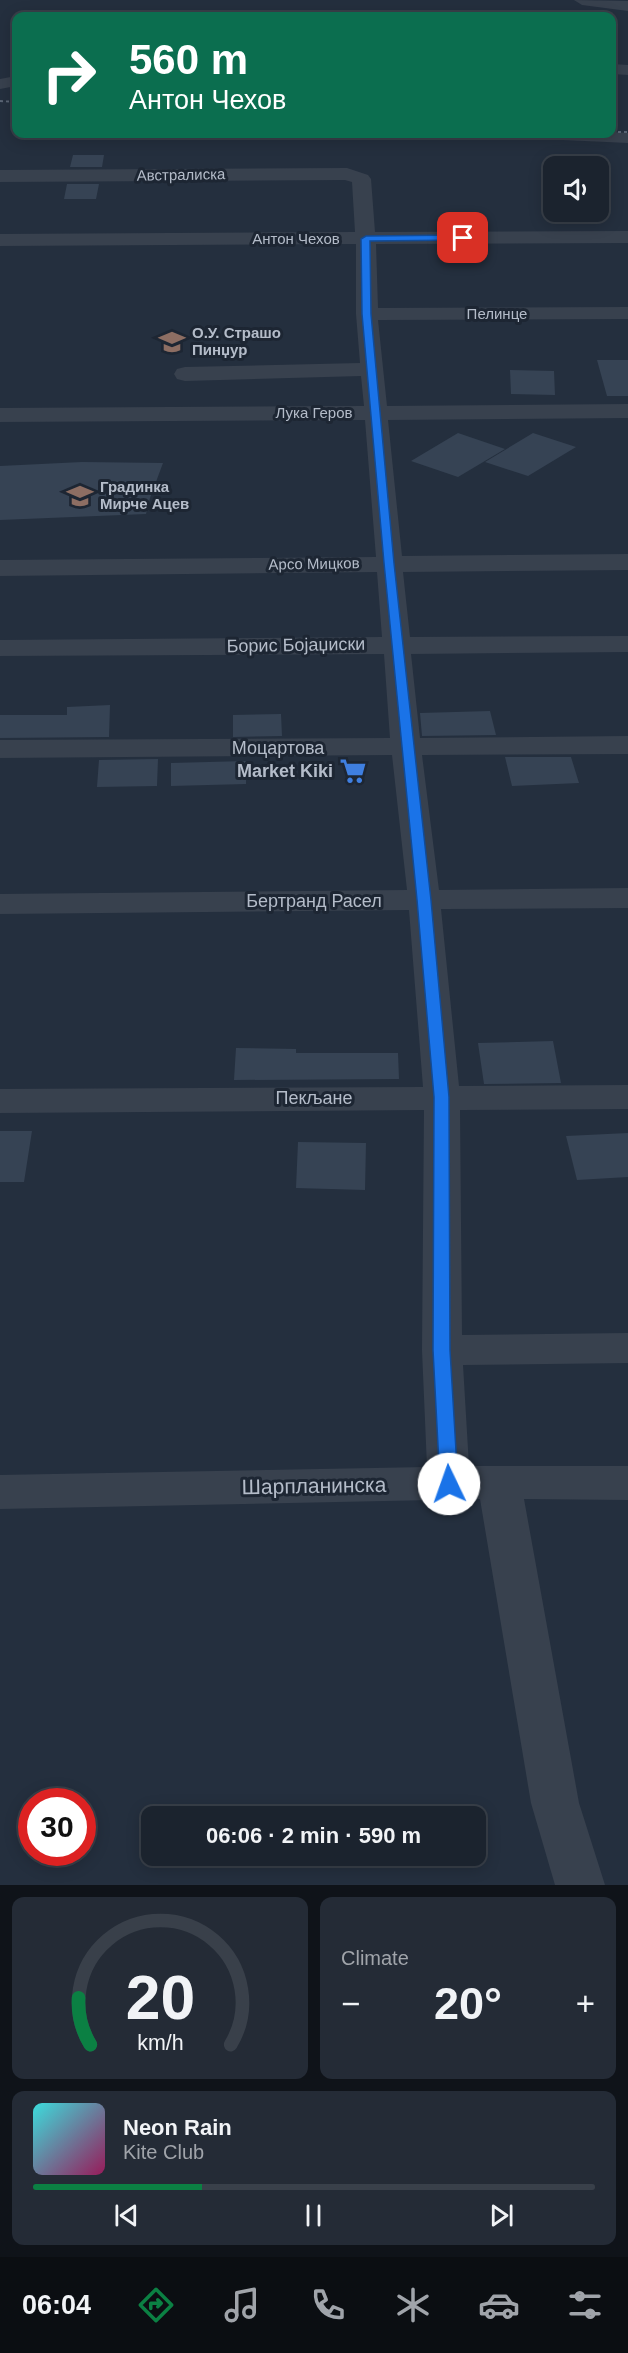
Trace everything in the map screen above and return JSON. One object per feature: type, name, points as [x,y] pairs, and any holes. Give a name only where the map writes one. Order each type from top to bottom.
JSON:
[{"type":"street","points":[[582,0],[628,6]]},
{"type":"street","name":"Австралиска","points":[[0,176],[347,174],[361,179],[366,239]]},
{"type":"street","name":"Антон Чехов","points":[[0,240],[628,237]]},
{"type":"street","points":[[366,239],[367,314],[389,563],[399,645],[406,748],[424,900],[442,1097],[442,1350],[449,1484]]},
{"type":"street","name":"Пелинце","points":[[367,314],[628,313]]},
{"type":"street","points":[[185,374],[372,369]]},
{"type":"street","name":"Лука Геров","points":[[0,415],[628,411]]},
{"type":"street","name":"Арсо Мицков","points":[[0,568],[628,562]]},
{"type":"street","name":"Борис Бојаџиски","points":[[0,648],[628,644]]},
{"type":"street","name":"Моцартова","points":[[0,749],[628,745]]},
{"type":"street","name":"Бертранд Расел","points":[[0,904],[628,898]]},
{"type":"street","name":"Пекљане","points":[[0,1101],[628,1097]]},
{"type":"street","points":[[442,1350],[628,1348]]},
{"type":"street","points":[[499,1482],[555,1803],[580,1885]]},
{"type":"street","name":"Шарпланинска","points":[[0,1492],[499,1482],[628,1483]]},
{"type":"building","points":[[73,155],[104,155],[102,167],[70,167]]},
{"type":"building","points":[[67,184],[99,184],[96,199],[64,199]]},
{"type":"building","points":[[597,360],[628,360],[628,396],[607,396]]},
{"type":"building","points":[[510,370],[554,371],[555,395],[511,394]]},
{"type":"building","points":[[458,433],[505,449],[458,477],[411,461]]},
{"type":"building","points":[[533,433],[576,447],[528,476],[485,462]]},
{"type":"building","name":"Градинка Мирче Ацев","points":[[82,462],[163,463],[146,514],[0,520],[0,466]]},
{"type":"building","points":[[110,705],[109,737],[0,738],[0,715],[67,715],[67,707]]},
{"type":"building","points":[[490,711],[496,735],[422,736],[420,713]]},
{"type":"building","points":[[281,714],[282,736],[233,737],[233,715]]},
{"type":"building","points":[[505,757],[571,757],[579,783],[512,786]]},
{"type":"building","points":[[158,759],[157,786],[97,787],[99,760]]},
{"type":"building","points":[[246,761],[246,784],[171,786],[171,763]]},
{"type":"building","points":[[553,1041],[561,1083],[484,1084],[478,1043]]},
{"type":"building","points":[[236,1048],[296,1049],[296,1053],[398,1053],[399,1079],[234,1080]]},
{"type":"building","points":[[0,1131],[32,1131],[24,1182],[0,1182]]},
{"type":"building","points":[[628,1133],[628,1177],[577,1180],[566,1136]]},
{"type":"building","points":[[298,1142],[366,1143],[365,1190],[296,1188]]},
{"type":"railway","points":[[0,101],[12,102]]},
{"type":"railway","points":[[616,132],[628,132]]},
{"type":"place","name":"О.У. Страшо Пинџур","points":[[172,342]]},
{"type":"place","name":"Градинка Мирче Ацев","points":[[80,496]]},
{"type":"place","name":"Market Kiki","points":[[353,771]]},
{"type":"route","points":[[449,1484],[442,1350],[442,1097],[424,900],[406,748],[399,645],[389,563],[367,314],[366,239],[463,238]]}]
